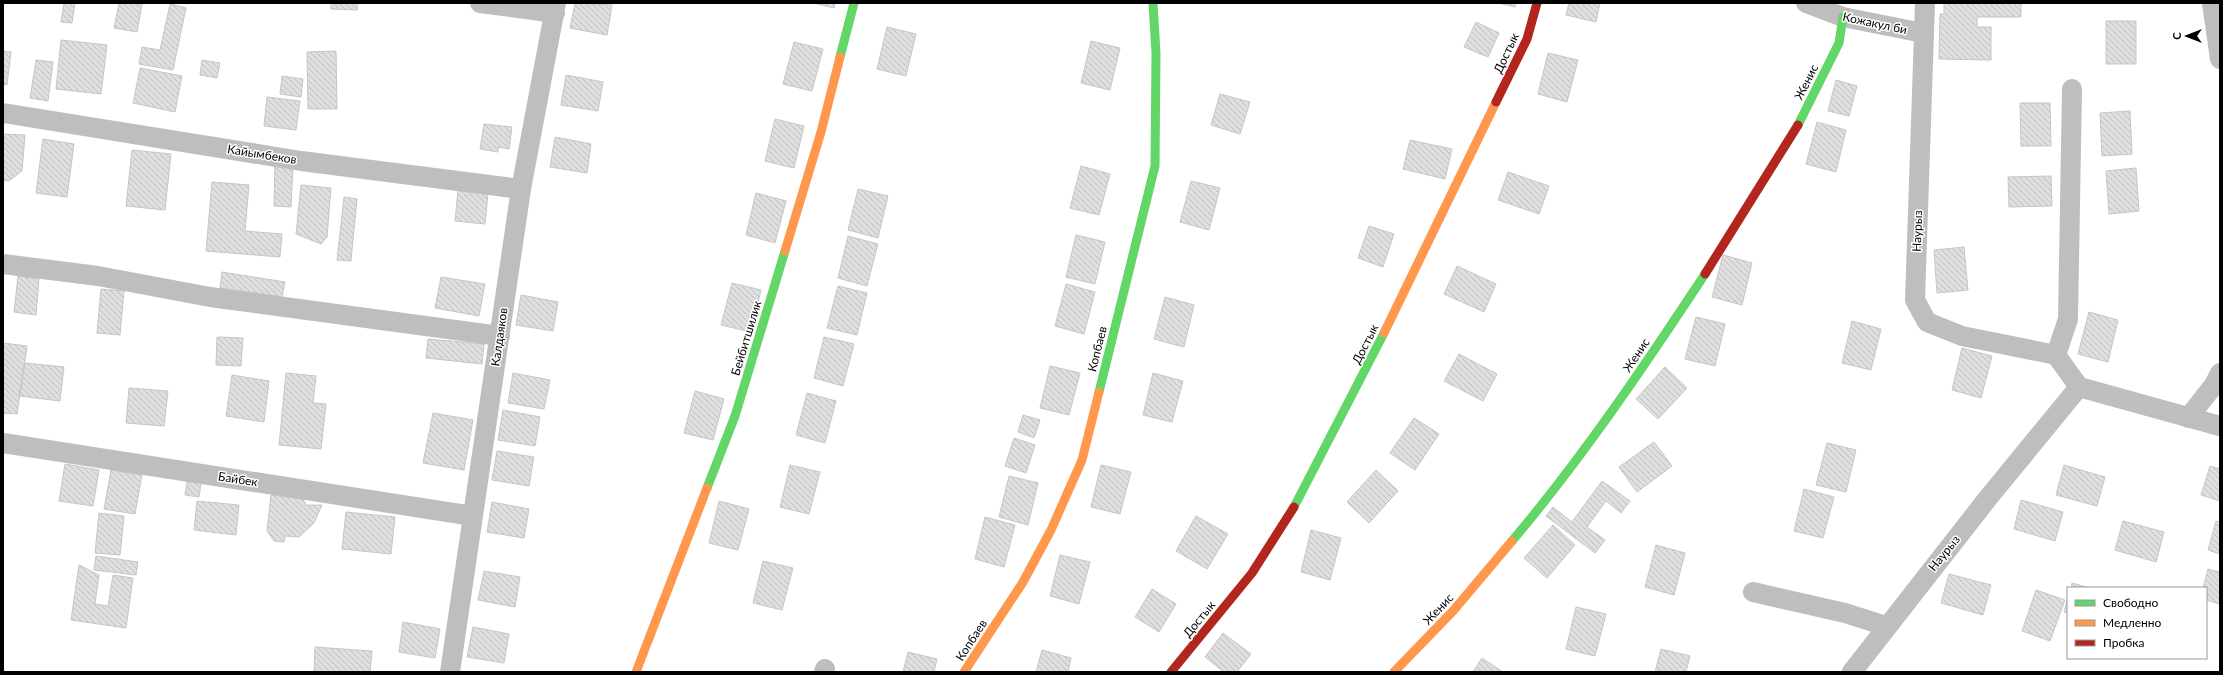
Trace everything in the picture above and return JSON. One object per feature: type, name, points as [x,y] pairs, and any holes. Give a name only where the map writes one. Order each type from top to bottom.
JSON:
[{"type":"street","points":[[480,3],[555,8]]},
{"type":"street","name":"Бейбитшилик","points":[[636,672],[735,416],[821,132],[854,3]]},
{"type":"street","name":"Копбаев","points":[[964,672],[1023,582],[1051,530],[1082,460],[1155,166],[1156,53],[1153,3]]},
{"type":"street","name":"Достык","points":[[1171,672],[1252,573],[1297,502],[1392,318],[1444,206],[1527,39],[1537,3]]},
{"type":"street","name":"Кожакул би","points":[[1806,3],[1843,17],[1923,33]]},
{"type":"street","name":"Наурыз","points":[[1925,3],[1915,300],[1927,322],[1962,336],[2056,355]]},
{"type":"street","points":[[2212,3],[2220,59]]},
{"type":"street","name":"Калдаяков","points":[[450,672],[521,189],[555,8]]},
{"type":"street","name":"Женис","points":[[1394,672],[1453,611],[1551,495],[1641,371],[1732,234],[1795,132],[1840,43],[1843,17]]},
{"type":"street","points":[[2072,88],[2068,319],[2056,355],[2079,387],[2220,426]]},
{"type":"street","name":"Кайымбеков","points":[[3,113],[301,160],[521,189]]},
{"type":"street","points":[[3,264],[98,276],[210,297],[500,336]]},
{"type":"street","points":[[2188,418],[2214,385],[2220,373]]},
{"type":"street","name":"Наурыз","points":[[1852,672],[1886,626],[2079,387]]},
{"type":"street","name":"Байбек","points":[[3,443],[473,516]]},
{"type":"street","points":[[1753,592],[1845,613],[1886,626]]},
{"type":"building","points":[[64,3],[75,3],[72,23],[61,22]]},
{"type":"building","points":[[119,3],[142,4],[137,32],[114,28]]},
{"type":"building","points":[[331,3],[358,3],[357,10],[331,9]]},
{"type":"building","points":[[575,3],[612,5],[607,35],[570,28]]},
{"type":"building","points":[[814,3],[835,3],[834,8]]},
{"type":"building","points":[[1498,3],[1516,3],[1515,7]]},
{"type":"building","points":[[1569,3],[1600,3],[1596,22],[1566,15]]},
{"type":"building","points":[[1944,3],[2021,3],[2021,17],[1977,17],[1977,27],[1991,27],[1991,60],[1939,59],[1940,14],[1944,14]]},
{"type":"building","points":[[170,4],[186,8],[173,70],[139,64],[142,47],[160,50]]},
{"type":"building","points":[[2106,21],[2136,21],[2136,64],[2106,64]]},
{"type":"building","points":[[1476,22],[1499,33],[1488,57],[1464,47]]},
{"type":"building","points":[[887,27],[916,34],[906,76],[877,69]]},
{"type":"building","points":[[61,40],[107,45],[101,94],[56,89]]},
{"type":"building","points":[[1091,41],[1120,48],[1110,90],[1081,83]]},
{"type":"building","points":[[794,42],[823,49],[812,91],[783,84]]},
{"type":"building","points":[[3,51],[11,52],[7,85],[3,84]]},
{"type":"building","points":[[336,51],[337,109],[308,109],[307,52]]},
{"type":"building","points":[[1548,53],[1578,60],[1567,102],[1538,94]]},
{"type":"building","points":[[36,60],[53,62],[48,101],[30,98]]},
{"type":"building","points":[[202,60],[220,63],[217,78],[200,75]]},
{"type":"building","points":[[140,68],[182,76],[175,112],[133,103]]},
{"type":"building","points":[[566,75],[603,82],[598,111],[561,105]]},
{"type":"building","points":[[282,76],[303,79],[301,97],[280,94]]},
{"type":"building","points":[[1836,80],[1857,86],[1849,116],[1828,111]]},
{"type":"building","points":[[1220,94],[1250,102],[1240,134],[1211,125]]},
{"type":"building","points":[[267,97],[300,101],[296,130],[264,126]]},
{"type":"building","points":[[2020,103],[2050,103],[2051,146],[2021,146]]},
{"type":"building","points":[[2130,111],[2132,154],[2102,156],[2100,113]]},
{"type":"building","points":[[775,119],[804,126],[794,168],[765,161]]},
{"type":"building","points":[[1817,122],[1846,130],[1836,172],[1806,164]]},
{"type":"building","points":[[484,124],[512,127],[509,149],[498,147],[498,152],[480,149]]},
{"type":"building","points":[[3,134],[25,135],[22,171],[9,181],[3,180]]},
{"type":"building","points":[[555,137],[591,144],[587,173],[550,167]]},
{"type":"building","points":[[43,139],[74,144],[67,197],[36,193]]},
{"type":"building","points":[[1410,140],[1452,149],[1445,179],[1403,169]]},
{"type":"building","points":[[132,150],[171,154],[165,210],[126,206]]},
{"type":"building","points":[[275,163],[293,164],[291,207],[274,206]]},
{"type":"building","points":[[1081,166],[1110,174],[1099,215],[1070,208]]},
{"type":"building","points":[[2136,168],[2139,211],[2109,214],[2106,171]]},
{"type":"building","points":[[1508,172],[1549,186],[1539,214],[1498,200]]},
{"type":"building","points":[[2051,176],[2052,206],[2009,207],[2008,177]]},
{"type":"building","points":[[1191,181],[1220,188],[1209,230],[1180,222]]},
{"type":"building","points":[[212,182],[249,185],[245,231],[282,234],[280,257],[206,251]]},
{"type":"building","points":[[301,185],[331,188],[327,237],[321,244],[296,234]]},
{"type":"building","points":[[858,189],[888,196],[878,238],[848,230]]},
{"type":"building","points":[[458,190],[488,193],[485,224],[455,221]]},
{"type":"building","points":[[756,193],[786,201],[775,243],[746,235]]},
{"type":"building","points":[[344,197],[357,199],[351,261],[337,260]]},
{"type":"building","points":[[1369,226],[1394,234],[1383,267],[1358,258]]},
{"type":"building","points":[[1076,235],[1105,242],[1095,284],[1066,277]]},
{"type":"building","points":[[848,236],[878,244],[867,286],[838,278]]},
{"type":"building","points":[[1964,247],[1968,290],[1937,293],[1934,250]]},
{"type":"building","points":[[1723,255],[1752,263],[1742,305],[1712,297]]},
{"type":"building","points":[[1457,266],[1496,284],[1484,312],[1444,294]]},
{"type":"building","points":[[222,272],[285,282],[282,297],[220,288]]},
{"type":"building","points":[[18,276],[39,279],[36,315],[14,312]]},
{"type":"building","points":[[441,277],[485,284],[479,316],[435,308]]},
{"type":"building","points":[[732,283],[761,290],[751,332],[721,325]]},
{"type":"building","points":[[1066,284],[1095,292],[1084,334],[1055,326]]},
{"type":"building","points":[[838,286],[867,293],[857,335],[827,328]]},
{"type":"building","points":[[101,289],[124,291],[120,335],[97,333]]},
{"type":"building","points":[[521,295],[558,302],[553,331],[516,325]]},
{"type":"building","points":[[1165,297],[1194,305],[1184,347],[1154,339]]},
{"type":"building","points":[[2089,312],[2118,320],[2108,362],[2078,354]]},
{"type":"building","points":[[1696,317],[1725,324],[1715,366],[1685,359]]},
{"type":"building","points":[[1852,321],[1881,329],[1871,370],[1842,363]]},
{"type":"building","points":[[217,337],[243,338],[241,366],[216,365]]},
{"type":"building","points":[[824,337],[854,344],[843,386],[814,378]]},
{"type":"building","points":[[428,339],[484,344],[482,364],[426,358]]},
{"type":"building","points":[[3,343],[27,346],[17,414],[3,413]]},
{"type":"building","points":[[1962,348],[1992,356],[1981,398],[1952,390]]},
{"type":"building","points":[[1459,354],[1497,374],[1483,401],[1444,381]]},
{"type":"building","points":[[25,363],[64,367],[60,401],[19,396]]},
{"type":"building","points":[[1050,366],[1080,373],[1069,415],[1040,408]]},
{"type":"building","points":[[1665,367],[1687,388],[1658,419],[1636,399]]},
{"type":"building","points":[[286,373],[316,376],[313,403],[326,404],[321,449],[279,445]]},
{"type":"building","points":[[513,373],[550,380],[544,409],[508,403]]},
{"type":"building","points":[[1153,373],[1183,381],[1172,422],[1143,415]]},
{"type":"building","points":[[232,375],[269,381],[264,422],[226,416]]},
{"type":"building","points":[[129,388],[168,391],[164,426],[126,423]]},
{"type":"building","points":[[695,391],[724,399],[713,440],[684,433]]},
{"type":"building","points":[[807,393],[836,401],[825,443],[796,435]]},
{"type":"building","points":[[503,410],[540,417],[535,446],[498,440]]},
{"type":"building","points":[[433,413],[473,420],[464,470],[423,463]]},
{"type":"building","points":[[1023,415],[1040,420],[1034,438],[1018,432]]},
{"type":"building","points":[[1414,418],[1439,434],[1415,470],[1390,453]]},
{"type":"building","points":[[1014,438],[1035,445],[1026,473],[1005,466]]},
{"type":"building","points":[[1654,442],[1672,466],[1637,492],[1619,467]]},
{"type":"building","points":[[1827,443],[1856,450],[1846,492],[1816,485]]},
{"type":"building","points":[[497,451],[534,457],[529,486],[492,480]]},
{"type":"building","points":[[65,464],[99,470],[93,506],[59,501]]},
{"type":"building","points":[[790,465],[820,472],[809,514],[780,507]]},
{"type":"building","points":[[1101,465],[1131,472],[1120,514],[1091,507]]},
{"type":"building","points":[[2064,465],[2105,477],[2097,506],[2056,495]]},
{"type":"building","points":[[2210,466],[2220,469],[2220,501],[2201,495]]},
{"type":"building","points":[[111,470],[142,475],[135,514],[104,509]]},
{"type":"building","points":[[1376,470],[1398,491],[1369,523],[1347,502]]},
{"type":"building","points":[[188,475],[202,478],[199,497],[185,495]]},
{"type":"building","points":[[1009,476],[1038,483],[1028,525],[999,517]]},
{"type":"building","points":[[1602,481],[1630,501],[1621,513],[1606,501],[1587,527],[1605,540],[1595,553],[1546,516],[1553,507],[1572,522]]},
{"type":"building","points":[[1804,489],[1834,497],[1823,538],[1794,531]]},
{"type":"building","points":[[271,495],[303,499],[306,505],[322,505],[314,523],[299,537],[285,536],[284,542],[274,541],[267,531]]},
{"type":"building","points":[[2021,500],[2063,512],[2055,541],[2014,529]]},
{"type":"building","points":[[197,501],[239,505],[236,535],[194,530]]},
{"type":"building","points":[[719,501],[749,509],[738,550],[709,543]]},
{"type":"building","points":[[492,502],[529,509],[524,538],[487,532]]},
{"type":"building","points":[[346,512],[395,517],[391,554],[342,549]]},
{"type":"building","points":[[99,513],[124,516],[120,555],[95,553]]},
{"type":"building","points":[[1196,516],[1228,534],[1207,569],[1176,551]]},
{"type":"building","points":[[985,517],[1015,525],[1004,567],[975,559]]},
{"type":"building","points":[[2123,521],[2164,532],[2156,562],[2115,550]]},
{"type":"building","points":[[2216,521],[2220,522],[2220,554],[2208,550]]},
{"type":"building","points":[[1553,525],[1575,545],[1547,578],[1524,558]]},
{"type":"building","points":[[1311,530],[1341,538],[1330,580],[1301,572]]},
{"type":"building","points":[[1656,545],[1685,553],[1674,595],[1645,587]]},
{"type":"building","points":[[1060,555],[1090,562],[1079,604],[1050,596]]},
{"type":"building","points":[[96,556],[138,562],[136,575],[94,570]]},
{"type":"building","points":[[763,561],[793,568],[782,610],[753,603]]},
{"type":"building","points":[[79,565],[99,575],[95,604],[108,606],[113,575],[133,578],[126,628],[71,620]]},
{"type":"building","points":[[2208,569],[2220,572],[2220,604],[2207,600],[2207,587],[2203,587]]},
{"type":"building","points":[[484,571],[520,577],[515,607],[478,600]]},
{"type":"building","points":[[1949,574],[1991,585],[1983,615],[1941,603]]},
{"type":"building","points":[[2072,583],[2086,587],[2071,587]]},
{"type":"building","points":[[1152,589],[1176,604],[1159,632],[1135,617]]},
{"type":"building","points":[[2036,590],[2065,600],[2050,641],[2022,631]]},
{"type":"building","points":[[2067,601],[2067,613],[2064,612]]},
{"type":"building","points":[[1576,607],[1606,614],[1595,656],[1566,649]]},
{"type":"building","points":[[403,622],[440,629],[435,658],[399,652]]},
{"type":"building","points":[[473,627],[509,634],[504,663],[467,657]]},
{"type":"building","points":[[1223,633],[1251,654],[1237,672],[1224,672],[1205,657]]},
{"type":"building","points":[[315,647],[372,651],[370,672],[314,672]]},
{"type":"building","points":[[1661,649],[1690,656],[1686,672],[1655,672]]},
{"type":"building","points":[[1042,650],[1071,658],[1068,672],[1036,672]]},
{"type":"building","points":[[908,652],[937,659],[934,672],[903,672]]},
{"type":"building","points":[[1482,658],[1503,672],[1473,672]]},
{"type":"traffic: fast","points":[[840,57],[854,3]]},
{"type":"traffic: fast","points":[[1099,392],[1155,166],[1156,53],[1153,3]]},
{"type":"traffic: fast","points":[[1798,125],[1839,43],[1843,17]]},
{"type":"traffic: fast","points":[[707,488],[735,416],[785,251]]},
{"type":"traffic: fast","points":[[1512,541],[1564,477],[1613,410],[1705,274]]},
{"type":"traffic: fast","points":[[1294,507],[1384,333]]},
{"type":"traffic: slow","points":[[785,251],[821,132],[840,57]]},
{"type":"traffic: slow","points":[[1384,333],[1496,102]]},
{"type":"traffic: slow","points":[[964,672],[1023,582],[1051,530],[1082,460],[1099,392]]},
{"type":"traffic: slow","points":[[636,672],[707,488]]},
{"type":"traffic: slow","points":[[1394,672],[1453,611],[1512,541]]},
{"type":"traffic: jam","points":[[1496,102],[1527,39],[1537,3]]},
{"type":"traffic: jam","points":[[1705,274],[1798,125]]},
{"type":"traffic: jam","points":[[1171,672],[1252,573],[1294,507]]}]
